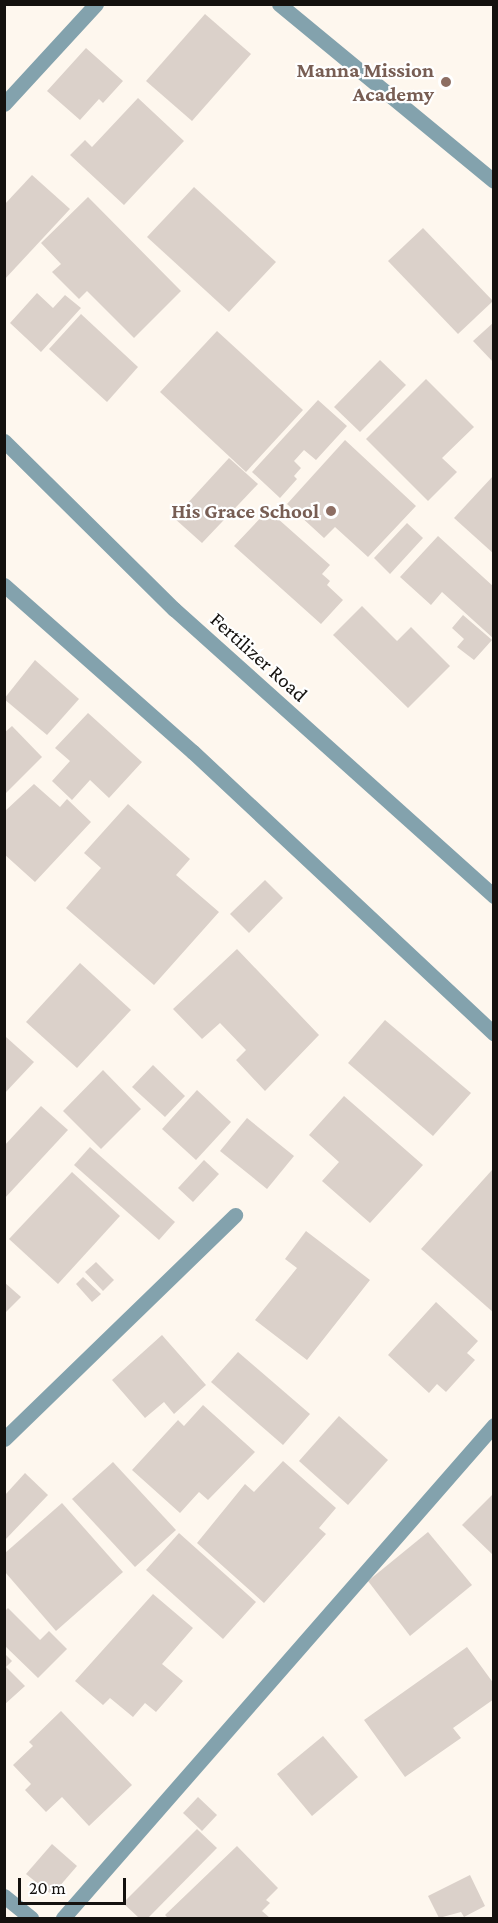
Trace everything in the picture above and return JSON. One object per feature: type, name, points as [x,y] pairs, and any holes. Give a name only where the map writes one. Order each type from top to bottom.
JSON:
[{"type":"street","points":[[4,104],[96,4]]},
{"type":"street","points":[[279,4],[494,182]]},
{"type":"street","name":"Fertilizer Road","points":[[4,441],[174,609],[494,896]]},
{"type":"street","points":[[4,585],[193,752],[494,1034]]},
{"type":"street","points":[[4,1439],[235,1215]]},
{"type":"street","points":[[63,1918],[494,1425]]},
{"type":"street","points":[[4,1896],[32,1918]]},
{"type":"building","points":[[205,14],[251,54],[192,121],[146,81]]},
{"type":"building","points":[[86,48],[123,81],[103,103],[99,99],[80,120],[47,91]]},
{"type":"building","points":[[138,98],[184,141],[124,205],[70,155],[85,140],[92,147]]},
{"type":"building","points":[[32,175],[70,209],[4,280],[4,205]]},
{"type":"building","points":[[194,187],[276,262],[229,312],[147,237]]},
{"type":"building","points":[[88,197],[181,291],[134,338],[87,291],[79,299],[52,272],[61,264],[41,243]]},
{"type":"building","points":[[423,228],[493,301],[458,334],[388,261]]},
{"type":"building","points":[[37,293],[53,308],[65,295],[81,308],[41,352],[10,323]]},
{"type":"building","points":[[81,314],[138,367],[107,402],[49,349]]},
{"type":"building","points":[[494,322],[494,363],[473,341]]},
{"type":"building","points":[[217,331],[303,410],[246,472],[160,392]]},
{"type":"building","points":[[380,360],[406,385],[360,432],[334,407]]},
{"type":"building","points":[[426,379],[474,427],[442,458],[457,472],[428,501],[366,439]]},
{"type":"building","points":[[318,400],[347,426],[316,460],[304,450],[294,461],[301,468],[294,476],[297,479],[280,498],[252,472]]},
{"type":"building","points":[[345,440],[416,506],[368,557],[335,527],[324,538],[287,504]]},
{"type":"building","points":[[229,458],[258,484],[202,543],[174,518]]},
{"type":"building","points":[[494,475],[494,554],[454,518]]},
{"type":"building","points":[[268,510],[330,565],[322,574],[330,581],[327,585],[343,600],[321,624],[234,546]]},
{"type":"building","points":[[407,523],[423,538],[390,574],[374,558]]},
{"type":"building","points":[[438,536],[494,587],[494,639],[442,592],[431,605],[400,577]]},
{"type":"building","points":[[362,606],[397,641],[411,627],[450,666],[408,708],[333,635]]},
{"type":"building","points":[[463,615],[492,640],[474,660],[457,647],[464,639],[452,628]]},
{"type":"building","points":[[35,660],[79,699],[47,735],[4,699]]},
{"type":"building","points":[[88,713],[142,762],[109,798],[90,780],[72,800],[52,781],[70,761],[55,748]]},
{"type":"building","points":[[12,726],[42,757],[4,795],[4,733]]},
{"type":"building","points":[[34,784],[60,807],[67,799],[91,822],[35,882],[4,854],[4,812]]},
{"type":"building","points":[[128,804],[190,859],[176,875],[219,912],[154,985],[66,908],[101,868],[84,853]]},
{"type":"building","points":[[265,880],[283,898],[249,933],[230,914]]},
{"type":"building","points":[[237,949],[319,1035],[265,1091],[236,1060],[246,1050],[220,1023],[202,1039],[173,1009]]},
{"type":"building","points":[[80,963],[131,1010],[77,1068],[26,1022]]},
{"type":"building","points":[[385,1020],[471,1093],[433,1136],[348,1063]]},
{"type":"building","points":[[6,1037],[34,1062],[4,1094],[4,1038]]},
{"type":"building","points":[[153,1065],[185,1096],[165,1117],[132,1087]]},
{"type":"building","points":[[103,1070],[141,1109],[101,1149],[63,1111]]},
{"type":"building","points":[[197,1090],[231,1122],[196,1160],[162,1129]]},
{"type":"building","points":[[344,1096],[423,1165],[370,1223],[322,1181],[339,1162],[309,1135]]},
{"type":"building","points":[[41,1106],[68,1130],[4,1199],[4,1146]]},
{"type":"building","points":[[247,1118],[294,1156],[267,1189],[220,1151]]},
{"type":"building","points":[[90,1147],[175,1222],[159,1240],[74,1165]]},
{"type":"building","points":[[204,1160],[219,1174],[193,1202],[178,1188]]},
{"type":"building","points":[[492,1170],[494,1171],[494,1313],[421,1249]]},
{"type":"building","points":[[72,1172],[120,1216],[58,1284],[9,1239]]},
{"type":"building","points":[[306,1231],[370,1280],[307,1360],[255,1320],[297,1268],[285,1259]]},
{"type":"building","points":[[96,1262],[114,1280],[103,1291],[85,1272]]},
{"type":"building","points":[[83,1277],[101,1294],[92,1302],[76,1284]]},
{"type":"building","points":[[4,1282],[21,1297],[4,1314]]},
{"type":"building","points":[[436,1302],[478,1341],[467,1353],[475,1360],[446,1392],[437,1384],[429,1393],[388,1355]]},
{"type":"building","points":[[162,1335],[206,1385],[174,1414],[164,1402],[145,1418],[112,1380]]},
{"type":"building","points":[[238,1352],[310,1414],[283,1445],[211,1382]]},
{"type":"building","points":[[203,1405],[255,1452],[208,1500],[199,1492],[180,1513],[132,1470],[178,1420],[184,1426]]},
{"type":"building","points":[[339,1416],[388,1460],[348,1505],[299,1461]]},
{"type":"building","points":[[283,1461],[336,1508],[319,1528],[326,1534],[264,1603],[197,1543],[245,1484],[254,1492]]},
{"type":"building","points":[[113,1462],[176,1530],[135,1567],[72,1499]]},
{"type":"building","points":[[25,1473],[48,1495],[5,1540],[5,1495]]},
{"type":"building","points":[[494,1493],[494,1556],[462,1525]]},
{"type":"building","points":[[62,1503],[123,1572],[56,1631],[5,1572],[5,1553]]},
{"type":"building","points":[[428,1532],[472,1585],[410,1636],[368,1581]]},
{"type":"building","points":[[179,1533],[256,1602],[223,1639],[146,1570]]},
{"type":"building","points":[[153,1594],[193,1628],[162,1664],[183,1681],[156,1712],[145,1703],[133,1717],[110,1698],[103,1705],[75,1681]]},
{"type":"building","points":[[8,1608],[40,1640],[49,1631],[67,1649],[38,1678],[4,1645],[4,1612]]},
{"type":"building","points":[[467,1647],[494,1684],[494,1699],[453,1728],[461,1738],[405,1777],[364,1720]]},
{"type":"building","points":[[4,1653],[12,1661],[6,1667],[25,1686],[4,1705]]},
{"type":"building","points":[[61,1711],[132,1785],[89,1826],[62,1797],[46,1812],[25,1790],[31,1784],[13,1765],[33,1746],[29,1742]]},
{"type":"building","points":[[323,1736],[358,1777],[312,1816],[277,1774]]},
{"type":"building","points":[[198,1797],[217,1815],[202,1831],[183,1813]]},
{"type":"building","points":[[197,1829],[217,1848],[148,1918],[139,1918],[123,1903]]},
{"type":"building","points":[[52,1844],[77,1866],[52,1895],[26,1874]]},
{"type":"building","points":[[237,1846],[278,1888],[266,1900],[270,1903],[262,1911],[270,1918],[168,1918],[165,1915]]},
{"type":"building","points":[[470,1875],[485,1906],[464,1917],[461,1912],[439,1918],[428,1896]]},
{"type":"place","name":"Manna Mission Academy","points":[[446,82]]},
{"type":"place","name":"His Grace School","points":[[331,511]]}]
